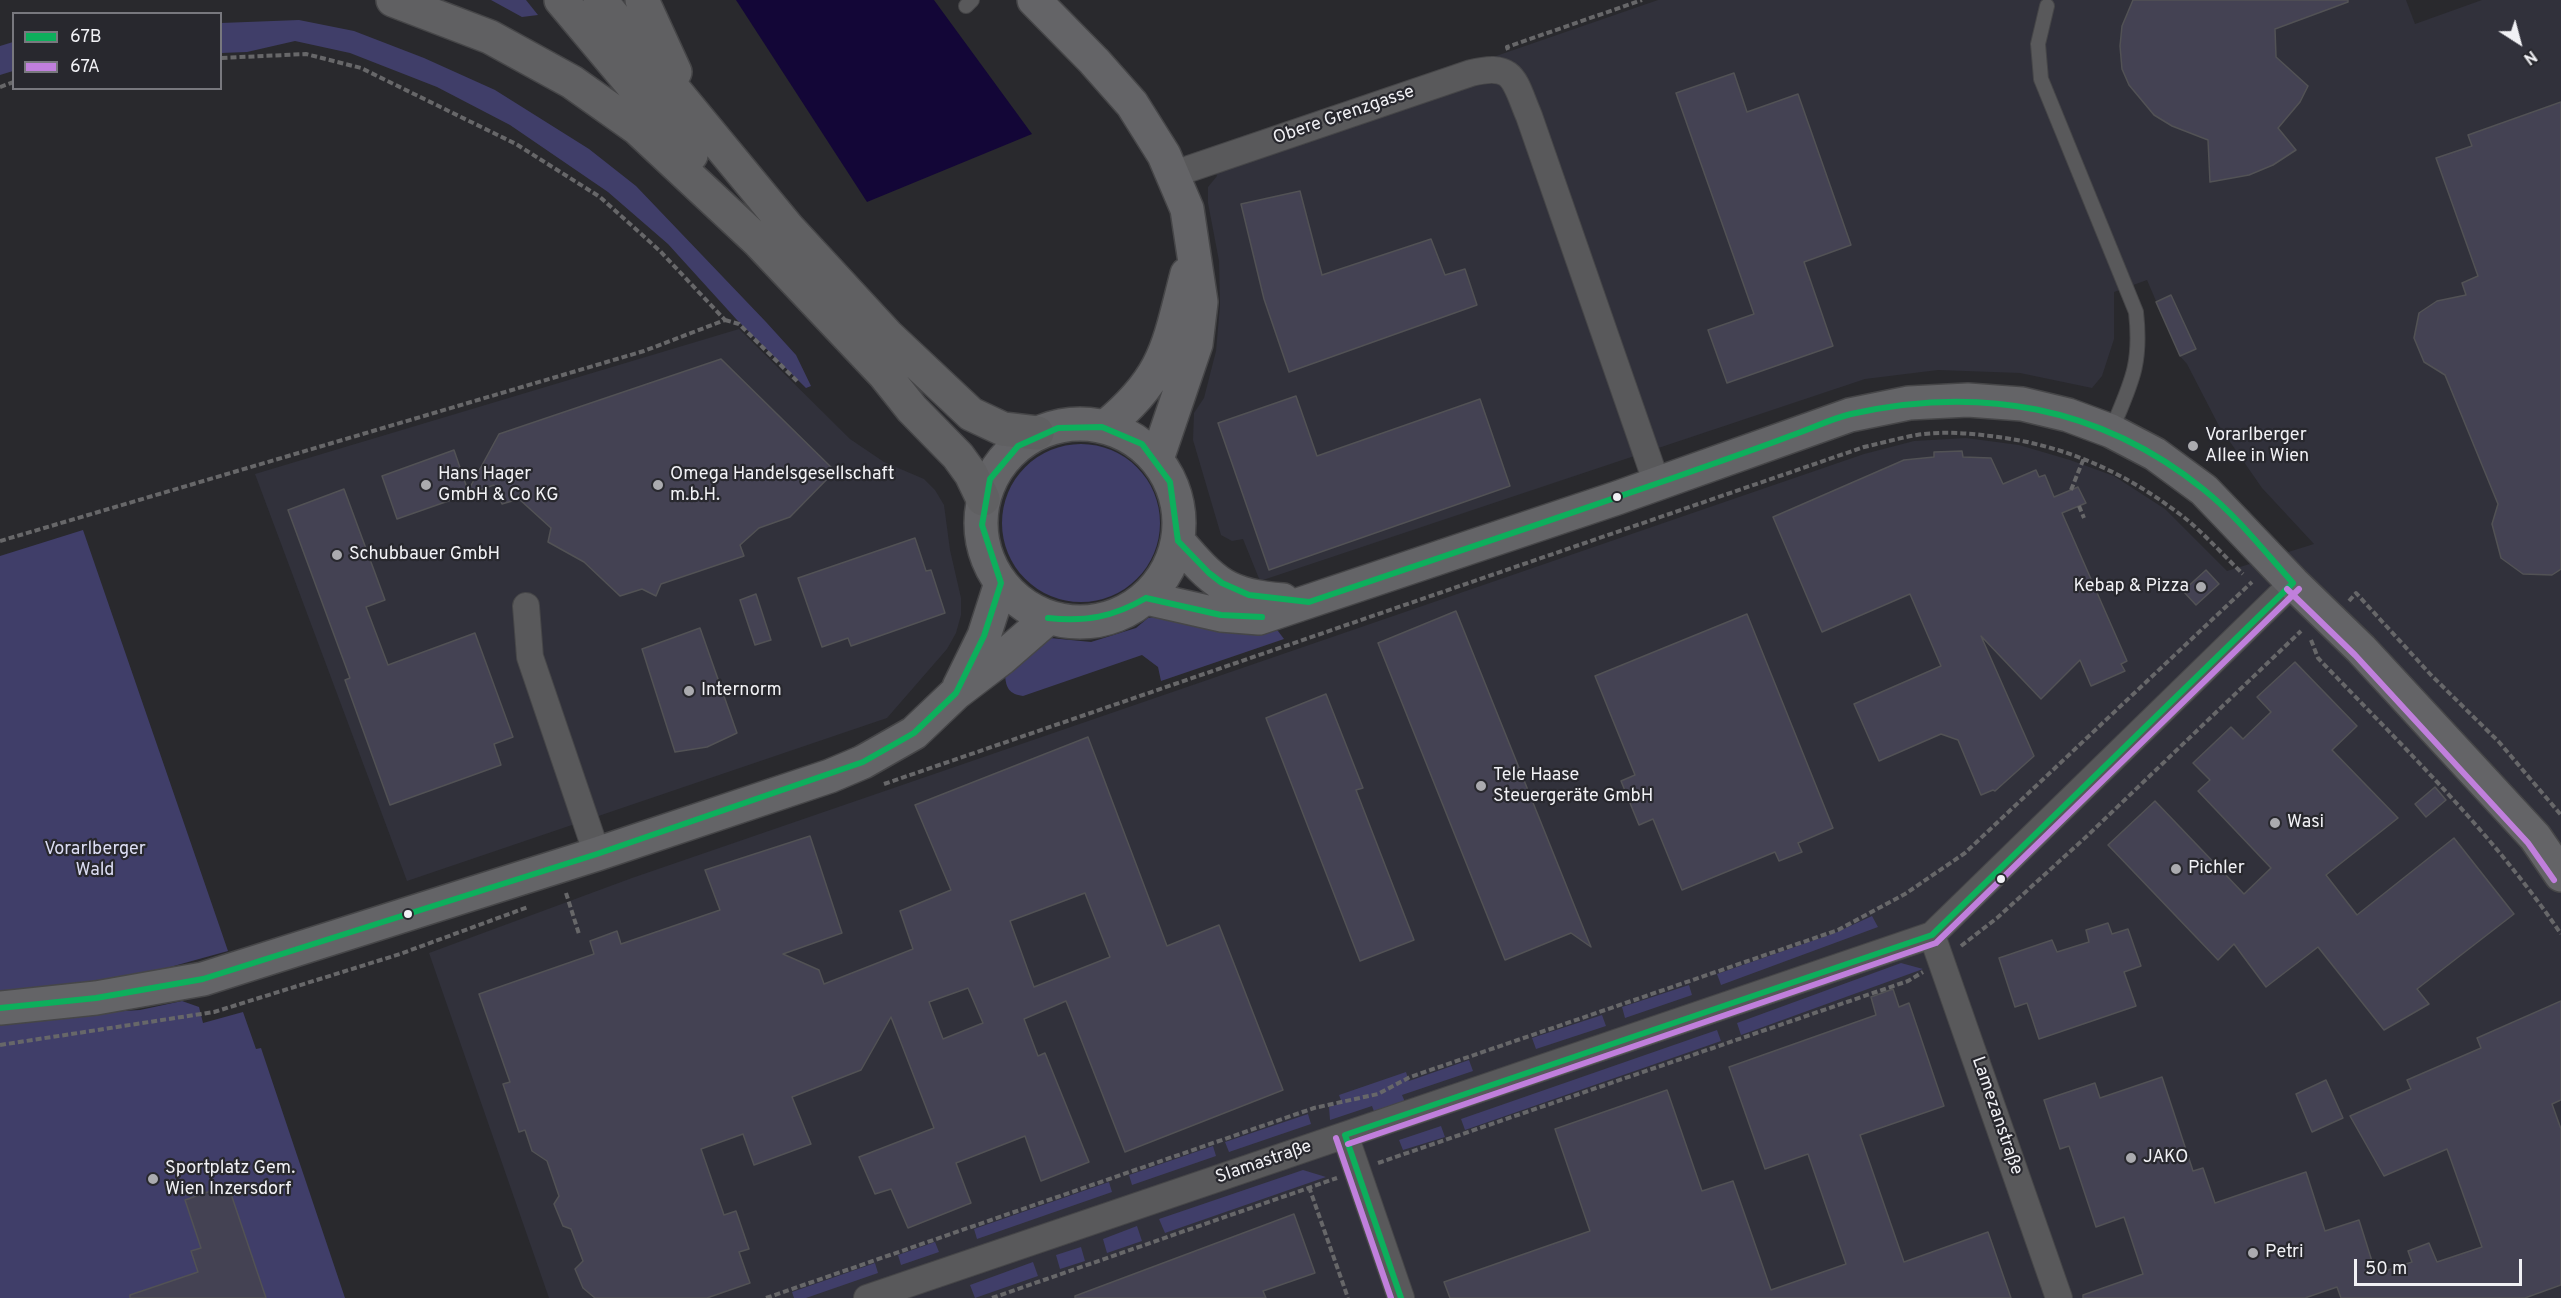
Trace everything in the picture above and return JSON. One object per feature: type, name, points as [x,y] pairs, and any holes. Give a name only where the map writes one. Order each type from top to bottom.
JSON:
[{"type":"highway","points":[[393,0],[490,37],[572,82],[637,128],[758,241],[958,456],[971,474],[983,499]]},
{"type":"highway","points":[[561,0],[705,171],[758,241]]},
{"type":"highway","points":[[600,0],[795,236],[887,334],[956,401],[984,422],[1003,429],[1037,433]]},
{"type":"highway","points":[[642,0],[665,54],[711,136]]},
{"type":"main road","points":[[1034,0],[1094,61],[1132,104],[1174,174],[1187,209],[1192,255],[1201,302],[1196,344],[1157,459]]},
{"type":"main road","points":[[1105,427],[1142,395],[1154,378],[1171,338],[1192,255]]},
{"type":"main road","points":[[1146,598],[1221,615],[1259,618],[1657,484],[1850,415],[1909,403],[1968,400],[2022,404],[2068,415],[2111,431],[2155,454],[2204,490],[2283,593],[2535,837],[2561,875]]},
{"type":"main road","points":[[1072,424],[1105,427],[1136,441],[1157,459],[1173,487],[1179,517],[1178,541],[1164,577],[1146,598],[1116,615],[1084,623],[1048,618],[1021,604],[1001,584],[987,559],[981,530],[983,499],[997,468],[1015,448],[1037,433],[1072,424]]},
{"type":"main road","points":[[1178,541],[1209,576],[1241,595],[1309,602]]},
{"type":"main road","points":[[956,693],[984,636],[1001,584]]},
{"type":"main road","points":[[0,1008],[96,998],[203,979],[597,854],[863,762],[914,733],[956,693],[1002,658],[1048,618]]},
{"type":"street","name":"Obere Grenzgasse","points":[[1174,174],[1471,72],[1492,68],[1513,79],[1529,116],[1657,484]]},
{"type":"street","name":"Slamastraße","points":[[867,1298],[1932,935],[2283,593]]},
{"type":"street","points":[[526,606],[530,657],[597,854]]},
{"type":"street","name":"Lamezanstraße","points":[[1932,935],[2059,1298]]},
{"type":"street","points":[[1345,1135],[1401,1298]]},
{"type":"lane","points":[[2047,6],[2038,44],[2041,79],[2136,312],[2140,345],[2134,375],[2111,431]]},
{"type":"path","points":[[1507,47],[1642,0]]},
{"type":"path","points":[[222,58],[306,54],[361,68],[516,144],[600,197],[660,251],[725,320],[738,324],[799,383]]},
{"type":"path","points":[[0,541],[644,351],[725,320]]},
{"type":"path","points":[[883,784],[1864,447],[1919,435],[1967,433],[2057,448],[2084,458],[2134,483],[2182,516],[2252,582],[2283,593]]},
{"type":"path","points":[[2071,490],[2084,458]]},
{"type":"path","points":[[2079,506],[2084,518]]},
{"type":"path","points":[[766,1298],[1314,1108],[1378,1094],[1410,1077],[1838,930],[1905,894],[1965,853],[2252,582]]},
{"type":"path","points":[[2561,815],[2499,742],[2431,675],[2356,593],[2321,630],[2318,658],[2445,790],[2518,875],[2561,934]]},
{"type":"path","points":[[555,897],[577,890]]},
{"type":"path","points":[[566,893],[579,934]]},
{"type":"path","points":[[0,1046],[44,1041],[214,1012],[400,954],[533,905]]},
{"type":"path","points":[[1309,1187],[1348,1298]]},
{"type":"shaded area","points":[[736,0],[934,0],[1032,134],[867,202]]},
{"type":"shaded area","points":[[1658,0],[2406,0],[2415,24],[2482,0],[2561,0],[2561,1298],[549,1298],[429,953],[632,878],[1864,454],[1914,441],[1966,438],[2019,445],[2114,476],[2165,509],[2227,571],[2314,544],[2262,488],[2219,426],[2187,364],[2179,355],[2147,280],[2114,292],[2114,339],[2102,376],[2092,388],[2020,373],[1938,370],[1865,379],[1260,581],[1243,539],[1232,541],[1221,535],[1193,440],[1194,413],[1204,398],[1216,351],[1220,305],[1219,261],[1208,203],[1208,187],[1217,176],[1207,156]]},
{"type":"shaded area","points":[[739,329],[850,439],[884,462],[924,479],[935,490],[944,505],[950,550],[961,598],[961,615],[956,633],[947,649],[887,718],[407,881],[255,474]]},
{"type":"green space","points":[[491,0],[526,0],[538,15],[522,17]]},
{"type":"green space","points":[[299,20],[354,31],[424,58],[495,90],[589,149],[636,186],[796,355],[811,386],[806,388],[737,320],[668,244],[608,192],[510,125],[437,87],[350,53],[295,41],[247,52],[222,53],[222,23]]},
{"type":"green space","points":[[12,42],[12,71],[0,75],[0,46]]},
{"type":"green space","points":[[1081,444],[1096,445],[1111,450],[1125,457],[1137,467],[1147,479],[1154,493],[1159,508],[1159,538],[1154,553],[1147,567],[1137,579],[1125,589],[1111,596],[1096,601],[1081,602],[1066,601],[1051,596],[1037,589],[1025,579],[1015,567],[1008,553],[1003,538],[1002,523],[1003,508],[1008,493],[1015,479],[1025,467],[1037,457],[1051,450],[1066,445]]},
{"type":"green space","name":"Vorarlberger Wald","points":[[83,530],[228,951],[152,972],[0,995],[0,556]]},
{"type":"green space","points":[[1168,615],[1271,628],[1278,631],[1284,639],[1161,681],[1158,667],[1142,655],[1023,696],[1014,694],[1007,687],[1005,675],[1037,643],[1050,638],[1091,642],[1136,628],[1148,618]]},
{"type":"green space","points":[[1872,916],[1878,927],[1721,985],[1717,974],[1835,933]]},
{"type":"green space","points":[[1901,963],[1923,969],[1741,1035],[1737,1023]]},
{"type":"green space","points":[[1689,985],[1692,995],[1625,1018],[1622,1007]]},
{"type":"green space","name":"Sportplatz Gem. Wien Inzersdorf","points":[[182,1001],[199,1007],[203,1023],[243,1012],[256,1049],[261,1048],[345,1298],[0,1298],[0,1019],[140,1010]]},
{"type":"green space","points":[[1602,1015],[1606,1026],[1536,1049],[1532,1038]]},
{"type":"green space","points":[[1717,1030],[1721,1041],[1465,1130],[1461,1119]]},
{"type":"green space","points":[[1469,1060],[1473,1071],[1402,1095],[1405,1102],[1375,1114],[1372,1106],[1330,1120],[1329,1107],[1342,1103],[1339,1095],[1406,1072],[1409,1081]]},
{"type":"green space","points":[[1308,1114],[1311,1124],[1229,1152],[1225,1142]]},
{"type":"green space","points":[[1441,1126],[1445,1137],[1403,1150],[1399,1140]]},
{"type":"green space","points":[[1213,1146],[1216,1156],[1132,1185],[1129,1175]]},
{"type":"green space","points":[[1303,1170],[1326,1177],[1165,1233],[1159,1219]]},
{"type":"green space","points":[[1109,1182],[1112,1192],[977,1239],[974,1229]]},
{"type":"green space","points":[[1137,1226],[1142,1241],[1107,1253],[1103,1239]]},
{"type":"green space","points":[[935,1242],[939,1252],[901,1265],[898,1255]]},
{"type":"green space","points":[[1081,1247],[1085,1261],[1060,1269],[1056,1255]]},
{"type":"green space","points":[[1033,1262],[1038,1276],[975,1298],[970,1285]]},
{"type":"green space","points":[[875,1263],[878,1273],[806,1298],[794,1298],[792,1292]]},
{"type":"building","points":[[2133,0],[2348,0],[2348,2],[2275,29],[2276,57],[2308,86],[2300,102],[2278,128],[2296,150],[2273,165],[2249,175],[2210,182],[2208,140],[2172,126],[2154,115],[2129,85],[2122,69],[2120,46],[2122,26]]},
{"type":"building","points":[[1734,73],[1747,112],[1798,94],[1851,245],[1804,262],[1833,346],[1727,383],[1708,330],[1754,314],[1676,93]]},
{"type":"building","points":[[2561,102],[2561,569],[2552,575],[2523,574],[2501,558],[2492,524],[2498,504],[2445,375],[2424,362],[2414,338],[2419,313],[2437,301],[2466,295],[2462,283],[2478,276],[2436,158],[2472,146],[2468,135]]},
{"type":"building","points":[[1300,191],[1322,275],[1431,239],[1445,275],[1465,269],[1477,305],[1289,372],[1264,299],[1241,204]]},
{"type":"building","points":[[2171,295],[2196,349],[2180,356],[2156,302]]},
{"type":"building","name":"Omega Handelsgesellschaft m.b.H.","points":[[721,359],[835,471],[790,517],[759,528],[740,545],[744,556],[661,584],[656,596],[642,589],[620,596],[584,562],[548,542],[551,528],[519,499],[502,504],[494,485],[397,519],[382,476],[454,450],[468,491],[499,434]]},
{"type":"building","points":[[1296,396],[1317,456],[1480,399],[1510,486],[1269,570],[1218,423]]},
{"type":"building","points":[[1962,451],[1963,457],[1991,458],[2003,484],[2036,470],[2039,477],[2045,475],[2054,497],[2078,487],[2086,503],[2062,513],[2127,661],[2121,664],[2125,671],[2091,686],[2080,660],[2041,699],[1981,636],[2034,756],[1995,791],[1981,795],[1958,740],[1941,734],[1879,761],[1854,704],[1941,666],[1910,594],[1822,632],[1773,517],[1904,460],[1934,457],[1934,452]]},
{"type":"building","points":[[344,489],[385,600],[366,607],[388,665],[475,633],[513,737],[494,744],[501,765],[390,805],[345,680],[350,678],[288,510]]},
{"type":"building","points":[[915,538],[926,571],[931,570],[945,613],[851,646],[848,638],[822,647],[798,578]]},
{"type":"building","name":"Kebap & Pizza","points":[[2206,570],[2219,584],[2196,605],[2183,591]]},
{"type":"building","points":[[756,594],[771,640],[755,645],[740,600]]},
{"type":"building","name":"Tele Haase Steuergeräte GmbH","points":[[1456,611],[1591,947],[1571,933],[1505,960],[1378,643]]},
{"type":"building","points":[[1747,614],[1833,828],[1798,843],[1802,852],[1779,861],[1775,852],[1682,890],[1653,819],[1639,825],[1621,781],[1635,775],[1595,676]]},
{"type":"building","name":"Internorm","points":[[700,628],[737,733],[707,747],[675,752],[642,649]]},
{"type":"building","points":[[2295,662],[2357,726],[2332,750],[2398,818],[2326,875],[2357,915],[2454,838],[2514,914],[2417,989],[2429,1004],[2384,1030],[2318,947],[2266,987],[2234,944],[2218,960],[2108,845],[2155,801],[2244,894],[2271,868],[2198,791],[2210,780],[2193,763],[2231,727],[2243,739],[2271,712],[2257,697]]},
{"type":"building","points":[[1326,694],[1363,788],[1356,790],[1414,940],[1360,961],[1266,718]]},
{"type":"building","points":[[1088,737],[1167,946],[1219,925],[1283,1090],[1125,1152],[1066,1001],[1024,1019],[1038,1056],[1045,1053],[1089,1162],[1041,1181],[1025,1136],[956,1163],[971,1203],[908,1228],[891,1189],[875,1194],[859,1157],[934,1128],[891,1017],[861,1070],[792,1097],[811,1144],[754,1165],[743,1134],[701,1149],[724,1215],[736,1211],[749,1249],[739,1252],[750,1283],[707,1298],[595,1298],[583,1288],[575,1269],[583,1261],[571,1229],[563,1226],[554,1204],[559,1196],[547,1161],[532,1151],[525,1130],[519,1132],[503,1084],[510,1082],[479,994],[594,954],[590,941],[617,931],[621,944],[720,910],[705,870],[810,836],[842,933],[783,954],[819,970],[824,984],[913,949],[900,911],[951,890],[915,805]],"holes":[[[1085,893],[1110,957],[1034,987],[1010,921]],[[968,988],[983,1023],[943,1039],[929,1002]]]},
{"type":"building","points":[[2435,787],[2446,800],[2426,817],[2415,804]]},
{"type":"building","points":[[2108,923],[2112,934],[2128,929],[2141,966],[2124,972],[2136,1006],[2039,1039],[2027,1003],[2015,1007],[1999,958],[2052,940],[2057,952],[2089,942],[2086,930]]},
{"type":"building","points":[[1893,989],[1899,1007],[1909,1003],[1944,1106],[1860,1135],[1904,1262],[1988,1232],[2011,1298],[1450,1298],[1444,1282],[1590,1231],[1555,1129],[1667,1090],[1702,1191],[1733,1181],[1771,1290],[1846,1264],[1808,1154],[1765,1169],[1729,1067],[1876,1015],[1871,997]]},
{"type":"building","points":[[2561,1001],[2561,1100],[2552,1104],[2561,1129],[2561,1285],[2525,1298],[2341,1298],[2337,1287],[2305,1298],[2083,1298],[2083,1295],[2143,1274],[2124,1217],[2096,1227],[2069,1146],[2060,1149],[2044,1100],[2095,1083],[2100,1098],[2162,1077],[2193,1171],[2203,1168],[2215,1203],[2306,1172],[2325,1231],[2359,1220],[2376,1274],[2412,1262],[2408,1251],[2429,1243],[2437,1262],[2482,1247],[2447,1149],[2384,1176],[2350,1116],[2411,1089],[2407,1080],[2481,1048],[2477,1038]]},
{"type":"building","points":[[2326,1080],[2343,1118],[2312,1132],[2296,1094]]},
{"type":"building","points":[[228,1185],[266,1298],[130,1298],[130,1295],[198,1272],[191,1251],[201,1248],[185,1200]]},
{"type":"building","points":[[1294,1214],[1315,1273],[1263,1291],[1266,1298],[1075,1298],[1075,1296]]},
{"type":"transit line","name":"67B","points":[[0,1008],[96,998],[203,979],[597,854],[863,762],[914,733],[956,693],[984,636],[1001,583],[982,525],[990,479],[1018,446],[1058,428],[1102,427],[1142,444],[1170,482],[1178,541],[1222,583],[1249,595],[1309,602],[1673,478],[1843,416],[1899,405],[1946,402],[1991,403],[2036,410],[2080,421],[2123,438],[2164,461],[2215,499],[2250,534],[2293,583]]},
{"type":"transit line","name":"67B","points":[[1345,1135],[1932,935],[2293,583]]},
{"type":"transit line","name":"67A","points":[[2287,589],[2355,655],[2528,843],[2554,880]]},
{"type":"transit line","name":"67A","points":[[1348,1144],[1936,943],[2299,589]]},
{"type":"transit line","name":"67B","points":[[1146,598],[1221,615],[1262,617]]},
{"type":"transit line","name":"67B","points":[[1048,618],[1099,617],[1122,610],[1146,598]]},
{"type":"transit line","name":"67B","points":[[1345,1135],[1401,1298]]},
{"type":"transit line","name":"67A","points":[[1336,1138],[1391,1298]]},
{"type":"place","name":"Vorarlberger Allee in Wien","points":[[2193,446]]},
{"type":"place","name":"Hans Hager GmbH & Co KG","points":[[426,485]]},
{"type":"place","name":"Omega Handelsgesellschaft m.b.H.","points":[[658,485]]},
{"type":"place","name":"Schubbauer GmbH","points":[[337,555]]},
{"type":"place","name":"Kebap & Pizza","points":[[2201,587]]},
{"type":"place","name":"Internorm","points":[[689,691]]},
{"type":"place","name":"Tele Haase Steuergeräte GmbH","points":[[1481,786]]},
{"type":"place","name":"Wasi","points":[[2275,823]]},
{"type":"place","name":"Pichler","points":[[2176,869]]},
{"type":"place","name":"JAKO","points":[[2131,1158]]},
{"type":"place","name":"Sportplatz Gem. Wien Inzersdorf","points":[[153,1179]]},
{"type":"place","name":"Petri","points":[[2253,1253]]}]
